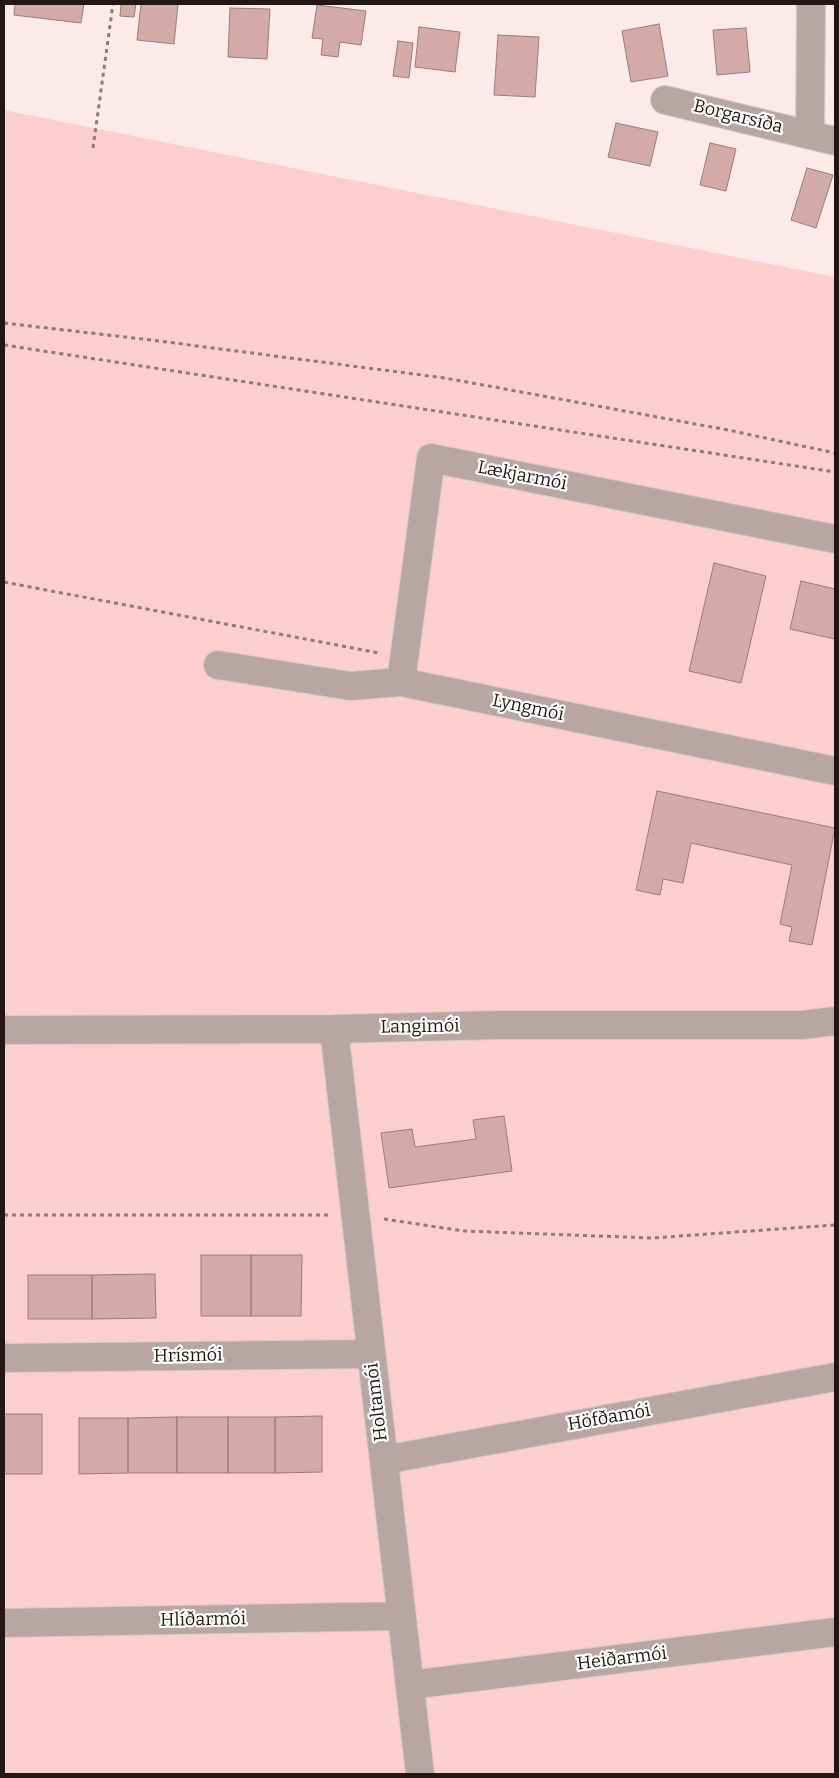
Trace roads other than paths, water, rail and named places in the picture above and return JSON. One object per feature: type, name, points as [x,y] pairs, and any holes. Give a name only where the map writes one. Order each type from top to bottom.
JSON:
[{"type":"street","name":"Borgarsíða","points":[[665,100],[823,138],[811,4]]},
{"type":"street","name":"Lækjarmói","points":[[402,670],[431,458],[835,539]]},
{"type":"street","name":"Lyngmói","points":[[218,665],[350,686],[402,670],[835,771]]},
{"type":"street","name":"Langimói","points":[[4,1030],[334,1029],[499,1025],[802,1025],[835,1021]]},
{"type":"street","name":"Holtamói","points":[[334,1029],[420,1774]]},
{"type":"street","name":"Hrísmói","points":[[4,1358],[371,1354]]},
{"type":"street","name":"Höfðamói","points":[[384,1460],[835,1377]]},
{"type":"street","name":"Hlíðarmói","points":[[4,1623],[402,1616]]},
{"type":"street","name":"Heiðarmói","points":[[410,1686],[835,1632]]}]
